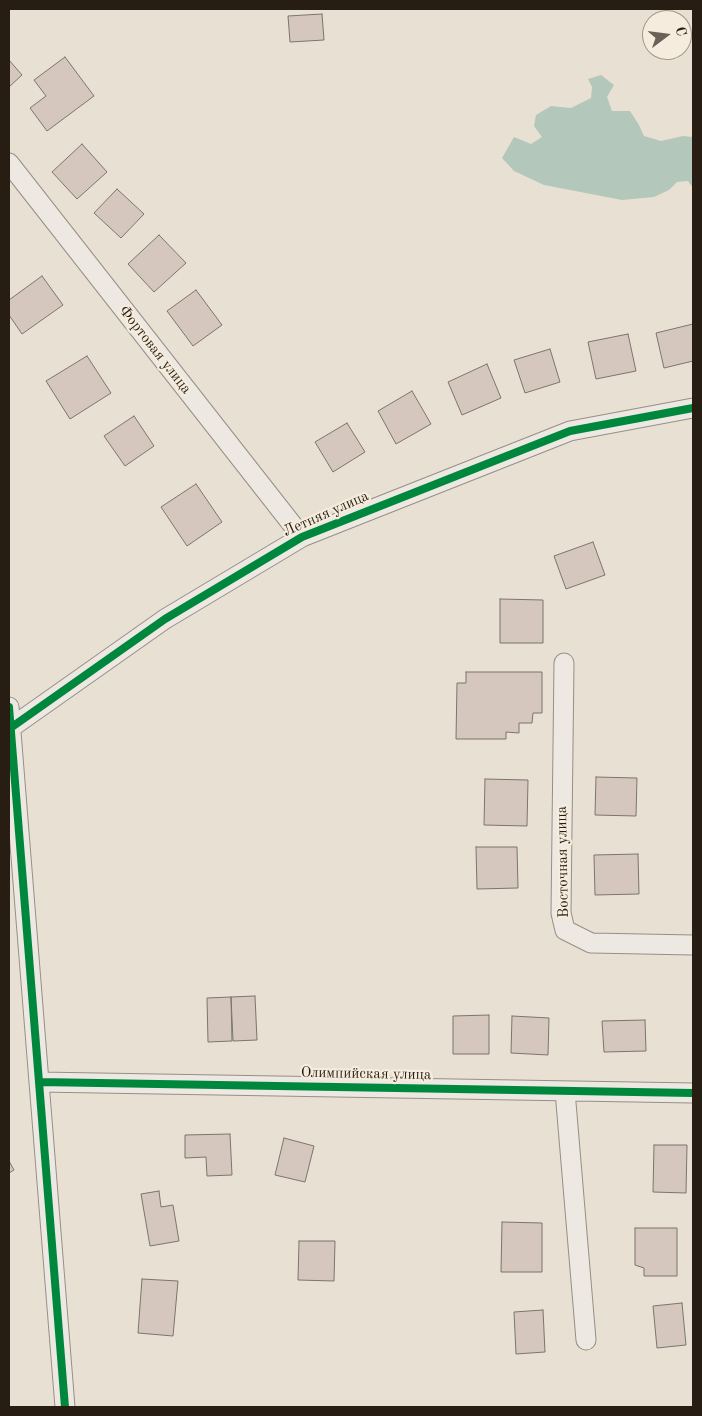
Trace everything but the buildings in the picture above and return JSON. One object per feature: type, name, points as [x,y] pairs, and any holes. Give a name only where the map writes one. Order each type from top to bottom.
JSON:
[{"type":"street","name":"Фортовая улица","points":[[9,162],[302,537]]},
{"type":"street","name":"Летняя улица","points":[[10,729],[165,619],[302,537],[570,431],[693,408]]},
{"type":"street","name":"Восточная улица","points":[[564,663],[561,913],[565,930],[591,943],[693,945]]},
{"type":"street","points":[[9,707],[65,1407]]},
{"type":"street","name":"Олимпийская улица","points":[[39,1082],[693,1093]]},
{"type":"street","points":[[565,1091],[586,1340]]},
{"type":"shaded area","points":[[601,75],[614,85],[607,97],[612,111],[630,111],[644,136],[661,141],[683,136],[693,137],[693,188],[688,181],[677,182],[669,190],[654,197],[622,200],[544,185],[514,171],[502,158],[514,137],[531,144],[542,137],[534,126],[536,115],[551,106],[571,108],[591,98],[592,87],[588,79]]},
{"type":"cycle path","points":[[9,729],[165,619],[302,537],[570,431],[693,408]]},
{"type":"cycle path","points":[[9,707],[65,1407]]},
{"type":"cycle path","points":[[39,1082],[693,1093]]}]
